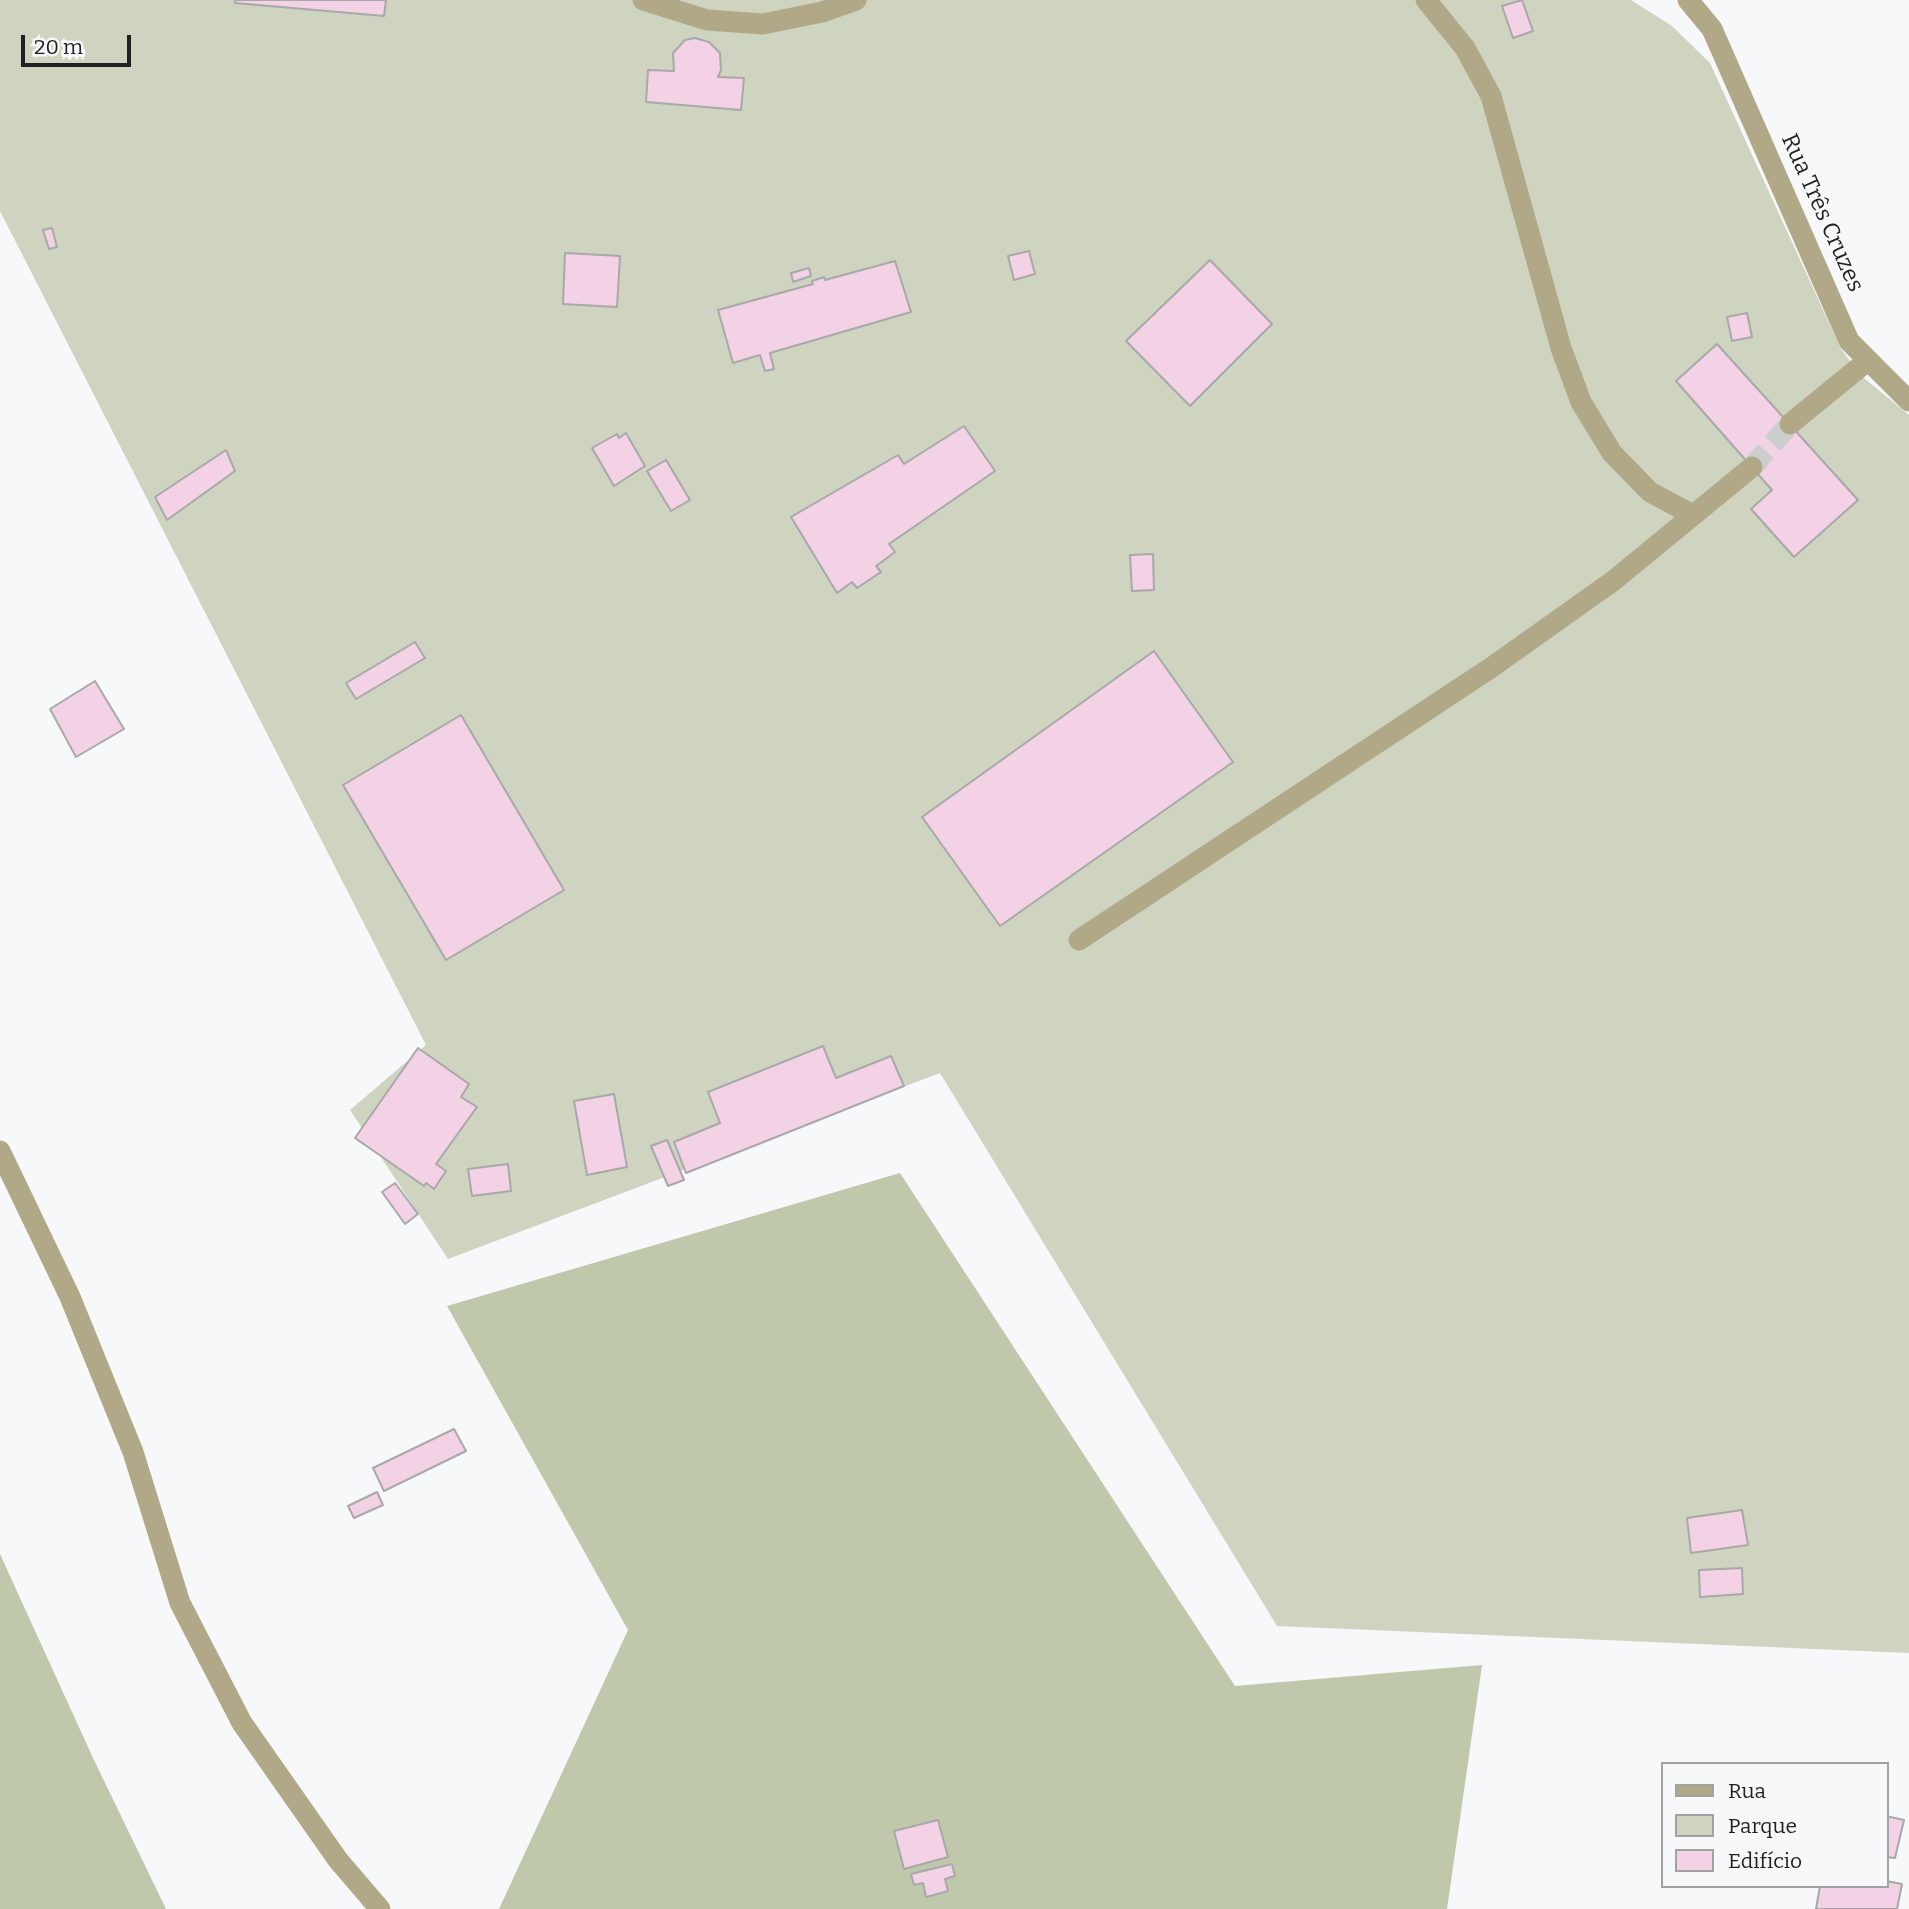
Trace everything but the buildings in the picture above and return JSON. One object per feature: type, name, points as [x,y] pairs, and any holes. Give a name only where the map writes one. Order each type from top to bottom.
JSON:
[{"type":"street","points":[[643,0],[707,20],[763,24],[822,12],[856,0]]},
{"type":"street","points":[[1426,0],[1465,48],[1491,96],[1561,348],[1581,402],[1612,453],[1650,492],[1693,515]]},
{"type":"street","name":"Rua Três Cruzes","points":[[1688,0],[1713,29],[1849,341],[1866,362],[1909,401]]},
{"type":"street","points":[[1790,424],[1866,362]]},
{"type":"street","points":[[1079,940],[1492,667],[1613,581],[1752,467]]},
{"type":"street","points":[[0,1150],[70,1297],[133,1452],[180,1603],[242,1723],[338,1860],[380,1909]]},
{"type":"green space","points":[[0,0],[1631,0],[1672,26],[1710,63],[1840,347],[1859,374],[1909,415],[1909,1653],[1277,1626],[940,1073],[448,1259],[350,1110],[426,1045],[0,211]]},
{"type":"green space","points":[[900,1173],[1235,1686],[1482,1665],[1447,1909],[499,1909],[628,1630],[447,1306]]},
{"type":"green space","points":[[0,1554],[93,1758],[166,1909],[0,1909]]},
{"type":"tunnel","points":[[1752,467],[1790,424]]}]
